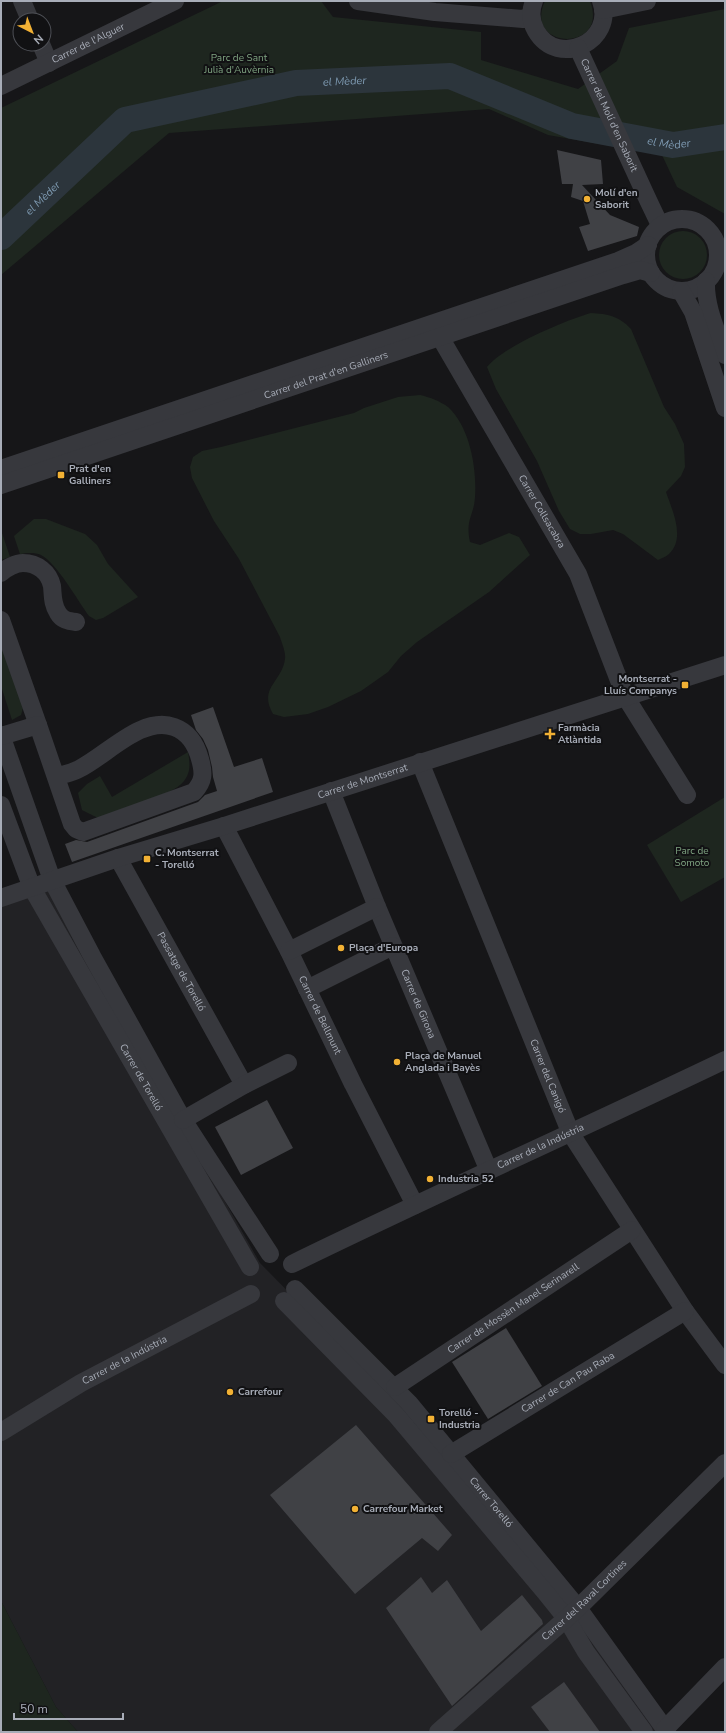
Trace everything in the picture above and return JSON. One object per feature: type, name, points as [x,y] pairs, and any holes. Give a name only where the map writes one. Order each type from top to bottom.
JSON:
[{"type":"street","points":[[22,1],[27,12]]},
{"type":"street","name":"Carrer de l'Alguer","points":[[1,86],[175,1]]},
{"type":"street","points":[[358,1],[434,12],[523,19],[533,8]]},
{"type":"street","points":[[533,8],[534,26],[539,36],[547,43],[562,49],[578,48],[594,37],[600,29],[603,20],[602,5],[647,1]]},
{"type":"street","name":"Carrer del Molí d'en Saborit","points":[[578,48],[648,200],[658,221],[662,225]]},
{"type":"street","points":[[45,52],[50,63]]},
{"type":"street","points":[[686,219],[698,223],[708,230],[715,240],[718,256],[713,273],[706,281],[697,287],[681,291],[666,286],[656,279],[651,273],[646,257],[648,245],[653,234],[662,225],[674,220],[686,219]]},
{"type":"street","name":"Carrer del Prat d'en Galliners","points":[[1,469],[611,264],[636,253],[648,245]]},
{"type":"street","name":"Carrer del Prat d'en Galliners","points":[[1,485],[623,275],[640,270],[651,273]]},
{"type":"street","points":[[706,281],[708,307],[725,355]]},
{"type":"street","points":[[681,291],[693,312],[725,408]]},
{"type":"street","name":"Carrer Collsacabra","points":[[440,337],[578,574],[625,696],[687,795]]},
{"type":"street","points":[[1,573],[4,569],[20,563],[32,563],[46,572],[52,586],[52,599],[58,613],[66,621],[76,622]]},
{"type":"street","points":[[1,620],[72,824],[79,832],[83,832],[194,792],[202,784],[204,773],[200,756],[191,739],[182,730],[168,725],[156,725],[137,731],[79,769],[56,777]]},
{"type":"street","name":"Carrer de Montserrat","points":[[1,898],[118,858],[224,826],[725,665]]},
{"type":"street","points":[[1,736],[38,725]]},
{"type":"street","name":"Carrer de Torelló","points":[[1,736],[52,880],[97,966],[182,1120],[270,1254]]},
{"type":"street","name":"Carrer del Canigó","points":[[420,762],[571,1134],[685,1311],[725,1365]]},
{"type":"street","name":"Carrer de Girona","points":[[331,791],[393,946],[489,1171]]},
{"type":"street","name":"Carrer de Torelló","points":[[1,805],[32,888],[250,1267]]},
{"type":"street","name":"Carrer de Bellmunt","points":[[224,826],[289,951],[353,1084],[415,1204]]},
{"type":"street","name":"Passatge de Torelló","points":[[118,858],[244,1085]]},
{"type":"street","points":[[289,951],[377,907]]},
{"type":"street","points":[[307,989],[393,946]]},
{"type":"street","name":"Carrer de la Indústria","points":[[292,1264],[415,1204],[571,1134],[725,1060]]},
{"type":"street","points":[[182,1120],[244,1085],[288,1063]]},
{"type":"street","name":"Carrer de Mossèn Manel Serinarell","points":[[395,1387],[632,1230]]},
{"type":"street","points":[[270,1254],[282,1256],[292,1264],[297,1276],[290,1295],[274,1304],[266,1304],[259,1301],[251,1294],[247,1281],[250,1267],[258,1258],[270,1254]]},
{"type":"street","name":"Carrer de la Indústria","points":[[1,1432],[80,1384],[251,1294]]},
{"type":"street","name":"Carrer Torelló","points":[[290,1295],[395,1387],[451,1454],[572,1613],[666,1730]]},
{"type":"street","name":"Carrer Torelló","points":[[290,1295],[572,1613],[586,1652],[644,1732]]},
{"type":"street","name":"Carrer de Can Pau Raba","points":[[451,1454],[685,1311]]},
{"type":"street","name":"Carrer del Raval Cortines","points":[[438,1732],[572,1613],[725,1463]]},
{"type":"street","points":[[666,1730],[725,1667]]},
{"type":"shaded area","points":[[44,883],[260,1263],[389,1394],[568,1607],[658,1732],[78,1732],[56,1707],[1,1601],[1,898]]},
{"type":"green space","name":"Parc de Sant Julià d'Auvèrnia","points":[[223,1],[321,1],[333,17],[481,32],[481,60],[578,89],[617,61],[629,28],[725,9],[725,214],[677,187],[662,155],[548,135],[489,109],[169,133],[1,275],[1,108]]},
{"type":"green space","points":[[545,1],[590,1],[593,18],[588,30],[578,37],[566,39],[554,36],[545,29],[541,17]]},
{"type":"green space","points":[[683,231],[692,233],[700,238],[705,246],[707,255],[705,264],[700,272],[692,277],[683,279],[674,277],[666,272],[661,264],[659,255],[661,246],[666,238],[674,233]]},
{"type":"green space","points":[[591,313],[603,314],[618,318],[631,329],[664,407],[675,424],[684,444],[685,467],[681,476],[666,492],[674,515],[677,540],[669,554],[658,560],[623,534],[613,530],[591,534],[580,534],[570,529],[559,511],[537,461],[496,389],[487,367],[506,351],[535,335]]},
{"type":"green space","points":[[420,395],[442,403],[448,407],[456,415],[467,437],[475,474],[475,497],[469,523],[470,542],[480,545],[509,533],[519,537],[530,555],[489,592],[417,642],[401,656],[388,672],[361,691],[328,707],[308,714],[284,717],[273,714],[269,705],[269,691],[283,667],[285,659],[284,648],[280,637],[239,559],[214,521],[192,478],[190,467],[193,457],[202,451],[354,413],[364,408],[398,397]]},
{"type":"green space","points":[[34,519],[46,519],[85,534],[97,545],[108,564],[138,597],[103,618],[96,620],[89,616],[60,573],[47,559],[36,553],[20,554],[14,536]]},
{"type":"green space","points":[[1,530],[10,557],[1,560]]},
{"type":"green space","points":[[1,639],[23,708],[21,715],[12,720],[1,686]]},
{"type":"green space","points":[[188,752],[188,774],[184,781],[168,793],[144,803],[98,818],[82,810],[78,793],[87,784],[100,776],[112,797]]},
{"type":"green space","name":"Parc de Somoto","points":[[725,797],[725,877],[681,902],[647,845]]},
{"type":"green space","points":[[1,1601],[56,1707],[78,1732],[1,1732]]},
{"type":"building","name":"Molí d'en Saborit","points":[[557,150],[601,160],[603,184],[582,185],[610,215],[639,227],[637,236],[588,251],[579,227],[590,224],[583,201],[571,197],[573,184],[562,184]]},
{"type":"building","points":[[213,707],[234,767],[262,758],[273,792],[72,862],[65,844],[76,840],[87,842],[198,802],[205,795],[217,791],[208,750],[203,739],[196,730],[191,715]]},
{"type":"building","points":[[267,1100],[293,1148],[241,1175],[215,1127]]},
{"type":"building","points":[[506,1328],[542,1386],[488,1419],[452,1362]]},
{"type":"building","name":"Carrefour Market","points":[[356,1425],[452,1535],[438,1551],[422,1538],[355,1594],[270,1495]]},
{"type":"building","points":[[421,1577],[432,1593],[447,1580],[481,1631],[522,1595],[542,1620],[543,1624],[452,1706],[386,1608]]},
{"type":"building","points":[[564,1682],[600,1732],[550,1732],[531,1707]]},
{"type":"waterway","name":"el Mèder","points":[[1,237],[125,120],[296,83],[450,76],[572,126],[673,145],[725,137]]},
{"type":"place","name":"Molí d'en Saborit","points":[[587,199]]},
{"type":"place","name":"Prat d'en Galliners","points":[[61,475]]},
{"type":"place","name":"Montserrat - Lluís Companys","points":[[685,685]]},
{"type":"place","name":"Farmàcia Atlàntida","points":[[550,734]]},
{"type":"place","name":"C. Montserrat - Torelló","points":[[147,859]]},
{"type":"place","name":"Plaça d'Europa","points":[[341,948]]},
{"type":"place","name":"Plaça de Manuel Anglada i Bayès","points":[[397,1062]]},
{"type":"place","name":"Industria 52","points":[[430,1179]]},
{"type":"place","name":"Carrefour","points":[[230,1392]]},
{"type":"place","name":"Torelló - Industria","points":[[431,1419]]},
{"type":"place","name":"Carrefour Market","points":[[355,1509]]}]
